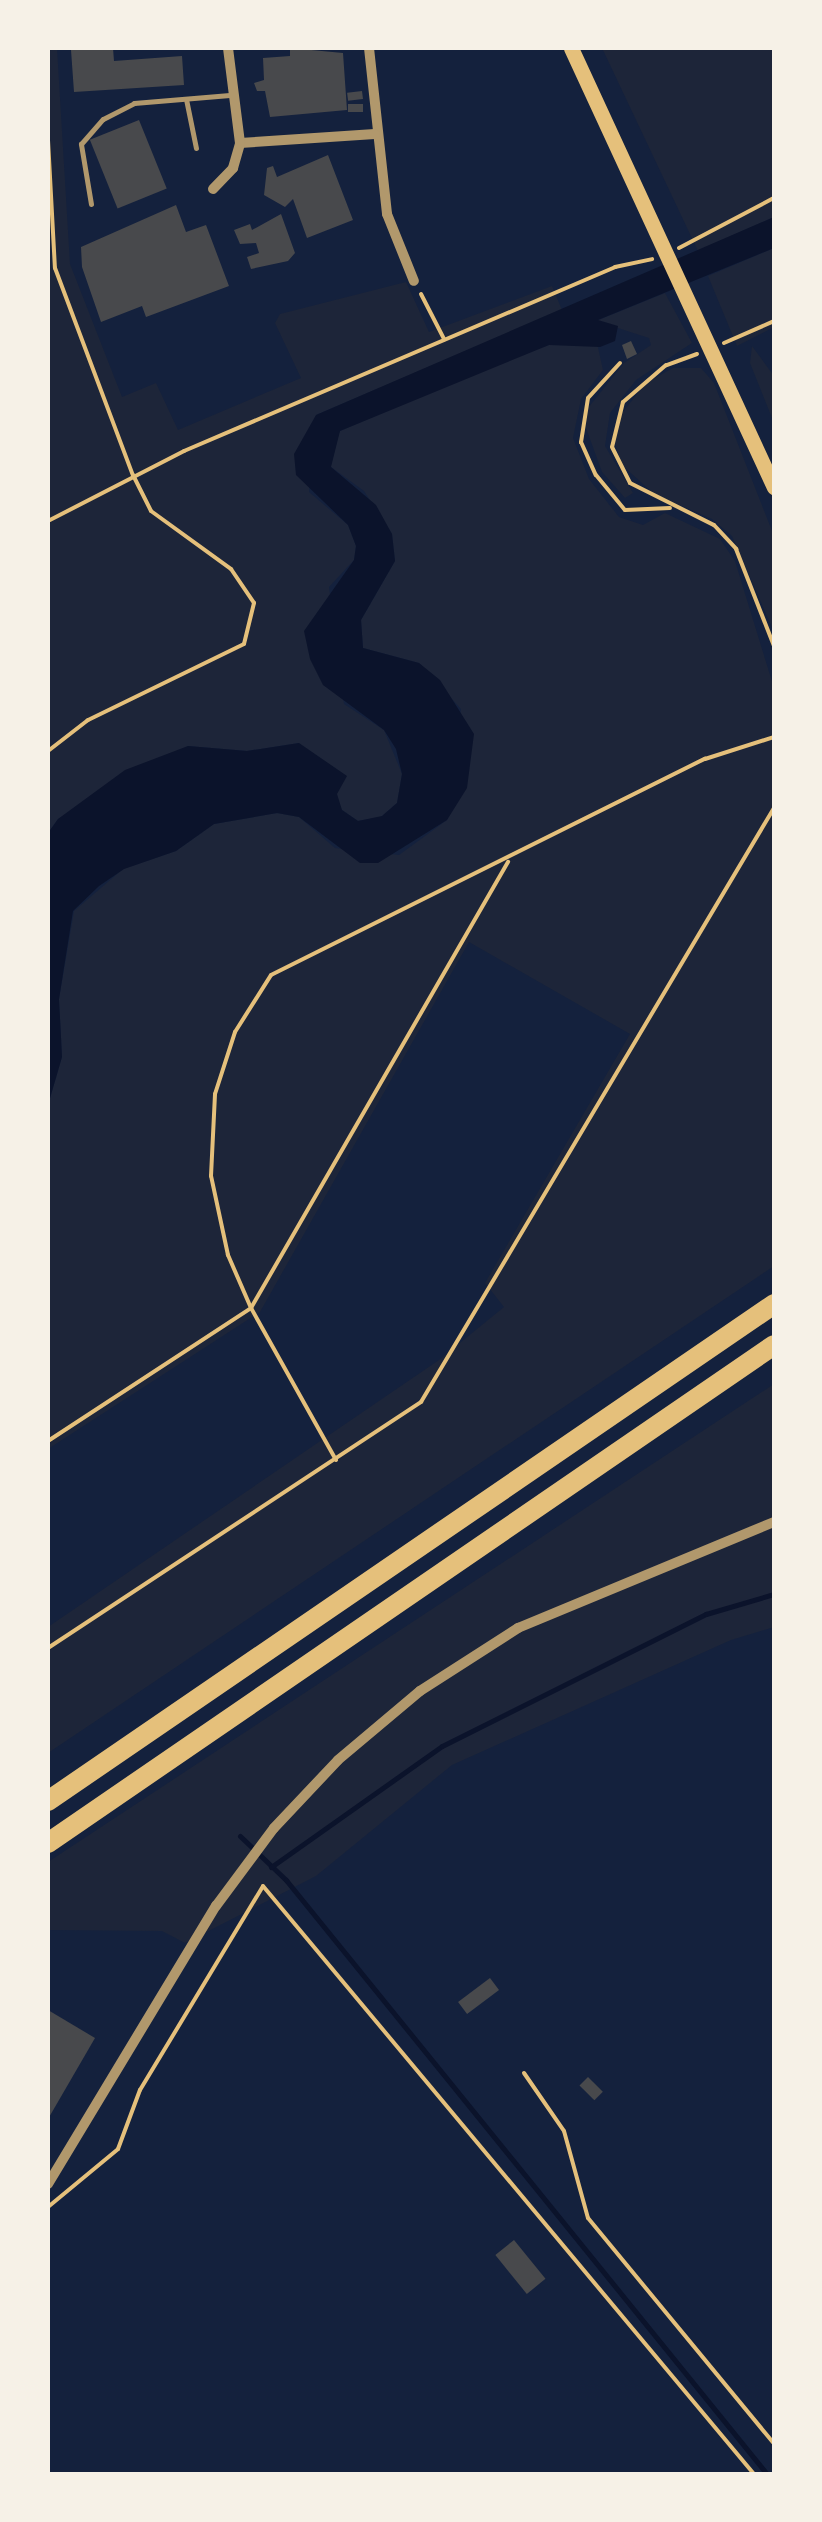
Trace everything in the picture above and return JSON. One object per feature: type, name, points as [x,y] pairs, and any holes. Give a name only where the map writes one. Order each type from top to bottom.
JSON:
[{"type":"highway","points":[[48,1801],[774,1304]]},
{"type":"highway","points":[[48,1843],[774,1346]]},
{"type":"main road","points":[[571,48],[692,300],[774,487]]},
{"type":"street","points":[[213,190],[233,168],[240,143],[230,95],[228,48]]},
{"type":"street","points":[[370,48],[375,134],[387,214],[414,281]]},
{"type":"street","points":[[240,143],[375,134]]},
{"type":"street","points":[[48,2184],[216,1906],[274,1828],[338,1760],[420,1691],[518,1628],[774,1522]]},
{"type":"lane","points":[[91,204],[81,144],[87,133],[134,103],[230,95]]},
{"type":"lane","points":[[186,99],[196,148]]},
{"type":"path","points":[[48,140],[55,268],[133,475],[167,527],[245,583],[254,603],[252,625],[244,644],[217,662],[88,720],[48,751]]},
{"type":"path","points":[[48,521],[133,475],[614,267],[636,266],[692,242],[774,198]]},
{"type":"path","points":[[414,281],[444,339]]},
{"type":"path","points":[[774,320],[649,377],[615,417],[618,465],[630,483],[670,508],[714,525],[736,549],[774,646]]},
{"type":"path","points":[[620,363],[588,398],[582,442],[596,475],[625,510],[670,508]]},
{"type":"path","points":[[336,1460],[251,1308],[228,1256],[212,1176],[216,1094],[235,1032],[272,975],[508,862],[705,759],[774,737]]},
{"type":"path","points":[[48,1648],[421,1402],[774,808]]},
{"type":"path","points":[[48,1441],[251,1308],[508,862]]},
{"type":"path","points":[[48,2207],[118,2149],[140,2090],[263,1886],[754,2474]]},
{"type":"path","points":[[524,2072],[564,2131],[588,2218],[774,2444]]},
{"type":"shaded area","points":[[48,48],[57,48],[70,264],[122,397],[156,383],[178,430],[301,378],[275,323],[280,314],[406,282],[429,332],[552,286],[562,310],[316,415],[309,492],[348,525],[356,546],[354,560],[329,587],[344,704],[384,730],[402,774],[397,803],[381,817],[358,821],[342,810],[299,743],[247,751],[188,746],[58,819],[48,833]]},
{"type":"shaded area","points":[[602,48],[774,48],[774,217],[698,251]]},
{"type":"shaded area","points":[[774,217],[774,248],[598,320],[618,326],[615,341],[600,347],[549,345],[340,431],[331,467],[376,505],[392,534],[395,561],[361,620],[363,648],[419,663],[440,680],[474,734],[467,788],[447,820],[378,863],[360,863],[299,817],[277,813],[214,824],[176,851],[124,869],[99,886],[73,911],[59,999],[62,1057],[48,1105],[48,833],[58,819],[125,770],[188,746],[247,751],[299,743],[347,776],[337,794],[342,810],[358,821],[382,816],[397,803],[402,774],[396,749],[384,730],[323,685],[310,659],[304,631],[354,560],[356,546],[348,525],[296,475],[294,454],[316,415]]},
{"type":"shaded area","points":[[774,248],[774,327],[737,346],[708,276]]},
{"type":"shaded area","points":[[665,293],[692,343],[636,380],[610,413],[605,446],[633,493],[625,498],[602,472],[586,428],[588,408],[624,363],[651,345],[649,338],[596,321]]},
{"type":"shaded area","points":[[597,343],[603,370],[581,399],[573,438],[589,479],[619,517],[643,525],[665,513],[720,539],[735,561],[774,688],[774,1266],[48,1753],[48,1627],[439,1360],[504,1307],[485,1283],[630,1034],[469,942],[260,1312],[48,1449],[48,1105],[62,1057],[59,999],[74,911],[123,869],[176,851],[214,824],[277,813],[299,817],[335,848],[399,855],[447,820],[461,709],[419,663],[363,648],[361,620],[395,561],[392,534],[364,491],[331,467],[331,449],[340,431],[511,357],[549,345]]},
{"type":"shaded area","points":[[752,346],[774,376],[774,423],[750,363]]},
{"type":"shaded area","points":[[673,368],[701,368],[714,383],[774,536],[774,632],[732,536],[712,519],[654,494],[622,465],[613,437],[618,418],[646,383]]},
{"type":"shaded area","points":[[774,1384],[774,1627],[731,1640],[452,1765],[316,1876],[185,1943],[162,1931],[48,1930],[48,1862]]},
{"type":"building","points":[[113,48],[114,61],[182,56],[184,85],[74,92],[71,50]]},
{"type":"building","points":[[290,48],[343,53],[347,110],[270,117],[265,91],[257,91],[254,83],[264,80],[263,58],[290,56]]},
{"type":"building","points":[[362,91],[363,99],[348,101],[347,93]]},
{"type":"building","points":[[348,104],[363,104],[363,112],[348,112]]},
{"type":"building","points":[[139,120],[167,189],[118,208],[90,140]]},
{"type":"building","points":[[328,155],[353,220],[307,238],[293,199],[285,207],[264,195],[267,168],[273,166],[277,177]]},
{"type":"building","points":[[176,205],[186,232],[206,225],[229,286],[146,317],[142,306],[101,322],[82,267],[81,247]]},
{"type":"building","points":[[281,214],[295,253],[288,261],[251,269],[247,257],[259,253],[256,243],[240,244],[234,230],[250,224],[252,230]]},
{"type":"building","points":[[631,341],[637,354],[627,359],[622,345]]},
{"type":"building","points":[[490,1978],[499,1990],[467,2014],[458,2002]]},
{"type":"building","points":[[48,2010],[95,2038],[48,2119]]},
{"type":"building","points":[[588,2077],[603,2092],[594,2100],[580,2085]]},
{"type":"building","points":[[514,2240],[545,2279],[527,2294],[495,2255]]},
{"type":"waterway","points":[[271,1867],[442,1746],[706,1614],[774,1594]]},
{"type":"waterway","points":[[240,1836],[286,1880],[767,2474]]}]
